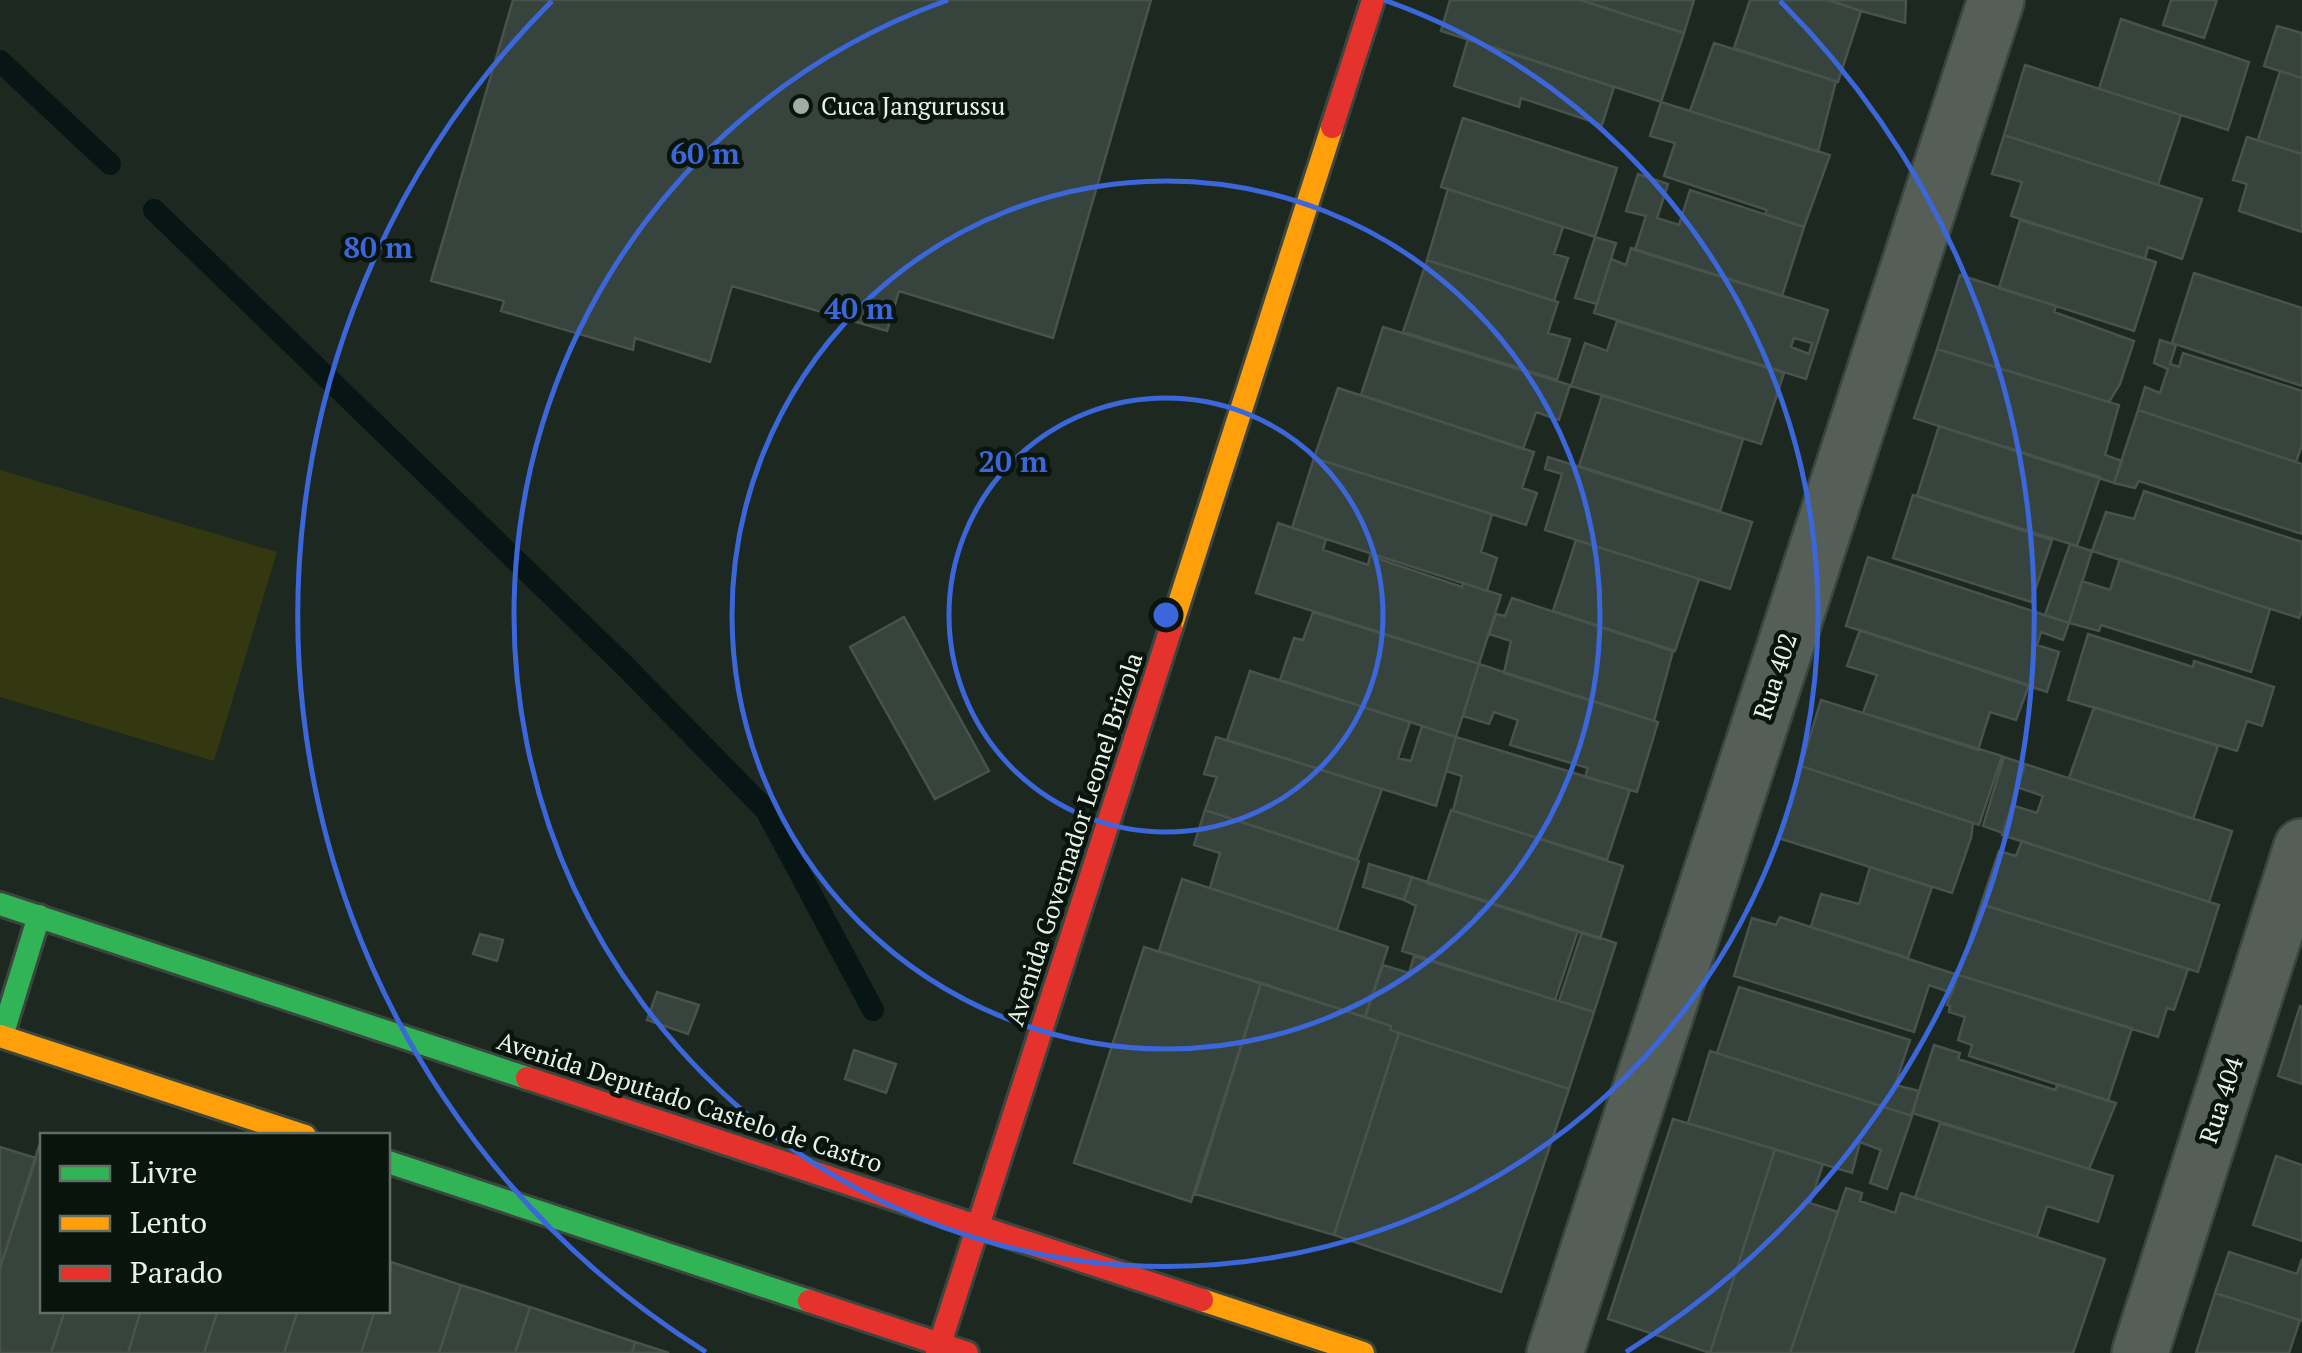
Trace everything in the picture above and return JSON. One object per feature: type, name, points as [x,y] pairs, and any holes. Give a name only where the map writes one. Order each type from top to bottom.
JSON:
[{"type":"main road","name":"Avenida Governador Leonel Brizola","points":[[939,1349],[1373,0]]},
{"type":"main road","name":"Avenida Deputado Castelo de Castro","points":[[0,904],[1363,1353]]},
{"type":"main road","points":[[39,916],[1,1036],[296,1133]]},
{"type":"main road","points":[[390,1163],[939,1349],[967,1353]]},
{"type":"street","name":"Rua 402","points":[[1555,1353],[1996,0]]},
{"type":"street","name":"Rua 404","points":[[2140,1353],[2302,846]]},
{"type":"green space","points":[[0,470],[277,552],[214,761],[0,697]]},
{"type":"building","name":"Cuca Jangurussu","points":[[513,0],[1151,0],[1053,338],[899,291],[887,331],[732,286],[710,362],[635,338],[633,350],[501,311],[504,301],[431,281]]},
{"type":"building","points":[[1450,0],[1580,0],[1684,33],[1661,102],[1441,31]]},
{"type":"building","points":[[1580,0],[1694,0],[1684,33]]},
{"type":"building","points":[[1750,0],[1828,0],[1861,11],[1838,82],[1734,48]]},
{"type":"building","points":[[1828,0],[1906,0],[1905,23],[1861,11]]},
{"type":"building","points":[[2171,0],[2217,0],[2204,38],[2163,25]]},
{"type":"building","points":[[2121,19],[2249,62],[2228,130],[2099,89]]},
{"type":"building","points":[[2277,26],[2302,33],[2302,78],[2264,66]]},
{"type":"building","points":[[1468,39],[1614,87],[1602,125],[1521,98],[1519,107],[1454,86]]},
{"type":"building","points":[[1714,43],[1836,81],[1818,152],[1690,111]]},
{"type":"building","points":[[2025,65],[2181,115],[2158,185],[2004,135]]},
{"type":"building","points":[[2280,71],[2302,78],[2302,154],[2258,140]]},
{"type":"building","points":[[1661,102],[1830,155],[1804,227],[1765,214],[1767,210],[1664,176],[1675,143],[1650,136]]},
{"type":"building","points":[[1463,118],[1617,168],[1595,237],[1441,187]]},
{"type":"building","points":[[2004,135],[2202,199],[2182,259],[2148,247],[2145,259],[2011,216],[2022,182],[1992,174]]},
{"type":"building","points":[[2247,137],[2302,154],[2302,232],[2239,211],[2247,184],[2233,180]]},
{"type":"building","points":[[1638,174],[1668,184],[1657,218],[1679,225],[1690,190],[1804,227],[1782,296],[1635,250],[1646,216],[1626,211]]},
{"type":"building","points":[[1448,189],[1563,227],[1554,254],[1568,258],[1554,301],[1427,260]]},
{"type":"building","points":[[2020,220],[2156,262],[2134,331],[1999,288]]},
{"type":"building","points":[[1595,237],[1616,243],[1597,304],[1575,298]]},
{"type":"building","points":[[1631,248],[1828,310],[1806,379],[1594,313],[1611,259],[1626,265]],"holes":[[[1794,338],[1812,343],[1809,354],[1791,347]]]},
{"type":"building","points":[[1427,260],[1558,302],[1548,333],[1570,339],[1557,380],[1403,332]]},
{"type":"building","points":[[2194,273],[2302,308],[2302,386],[2172,343]]},
{"type":"building","points":[[1960,275],[2056,306],[2054,312],[2134,341],[2120,384],[2109,402],[1937,349]]},
{"type":"building","points":[[1617,321],[1784,373],[1761,444],[1571,386],[1585,343],[1607,351]]},
{"type":"building","points":[[1383,327],[1570,385],[1559,420],[1536,412],[1523,449],[1361,395]]},
{"type":"building","points":[[2160,340],[2176,345],[2170,364],[2179,367],[2183,353],[2302,391],[2302,445],[2296,462],[2138,410],[2145,387],[2160,393],[2168,369],[2154,363]]},
{"type":"building","points":[[1937,349],[2119,405],[2105,455],[2122,461],[2114,483],[1914,418]]},
{"type":"building","points":[[1338,388],[1534,452],[1522,488],[1537,493],[1526,525],[1314,458]]},
{"type":"building","points":[[1602,395],[1743,439],[1720,511],[1579,466]]},
{"type":"building","points":[[2138,410],[2302,464],[2302,534],[2139,481],[2135,488],[2114,483]]},
{"type":"building","points":[[1939,426],[2100,477],[2077,546],[1917,496]]},
{"type":"building","points":[[1548,457],[1752,522],[1730,589],[1545,530],[1562,474],[1545,469]]},
{"type":"building","points":[[1314,458],[1492,514],[1481,552],[1497,558],[1487,591],[1292,528]]},
{"type":"building","points":[[2144,491],[2302,542],[2299,618],[2092,551],[2106,512],[2134,519]]},
{"type":"building","points":[[1913,495],[2052,540],[2031,602],[1893,558]]},
{"type":"building","points":[[1278,523],[1326,539],[1323,550],[1368,565],[1370,556],[1462,587],[1463,583],[1501,595],[1479,664],[1256,593]]},
{"type":"building","points":[[1576,540],[1699,579],[1675,651],[1553,611]]},
{"type":"building","points":[[2070,544],[2092,551],[2069,623],[2045,615]]},
{"type":"building","points":[[1868,557],[2069,623],[2063,640],[2041,632],[2037,645],[2059,652],[2047,692],[1846,626]]},
{"type":"building","points":[[2120,559],[2270,609],[2251,672],[2101,625],[2099,631],[2069,623],[2082,581],[2110,590]]},
{"type":"building","points":[[1512,598],[1673,651],[1654,721],[1504,673],[1511,641],[1489,634],[1496,614],[1505,616]]},
{"type":"building","points":[[1313,612],[1479,664],[1456,737],[1280,680],[1294,638],[1303,640]]},
{"type":"building","points":[[904,617],[989,771],[935,799],[850,647]]},
{"type":"building","points":[[1860,630],[2029,685],[2016,720],[1990,712],[1978,750],[1863,713],[1877,675],[1847,666]]},
{"type":"building","points":[[2088,634],[2193,667],[2194,661],[2274,687],[2262,726],[2247,721],[2237,751],[2068,700]]},
{"type":"building","points":[[1479,664],[1658,722],[1637,792],[1585,777],[1588,768],[1510,745],[1518,720],[1494,712],[1489,724],[1463,716]]},
{"type":"building","points":[[1250,671],[1410,722],[1398,758],[1411,761],[1422,726],[1456,737],[1436,806],[1227,740]]},
{"type":"building","points":[[1821,700],[2002,756],[1979,825],[1801,766]]},
{"type":"building","points":[[2094,707],[2218,746],[2193,819],[2069,778]]},
{"type":"building","points":[[1216,737],[1382,789],[1357,860],[1205,810],[1217,777],[1204,774]]},
{"type":"building","points":[[1456,737],[1630,790],[1607,860],[1453,811],[1462,776],[1446,771]]},
{"type":"building","points":[[2004,757],[2025,764],[2003,833],[1983,826]]},
{"type":"building","points":[[2025,764],[2232,831],[2209,902],[2002,835],[2012,805],[2037,813],[2043,796],[2017,787]]},
{"type":"building","points":[[1801,766],[1973,823],[1952,893],[1778,838]]},
{"type":"building","points":[[1205,810],[1359,861],[1337,930],[1210,888],[1220,853],[1194,845]]},
{"type":"building","points":[[1451,810],[1623,866],[1600,939],[1427,883]]},
{"type":"building","points":[[2022,841],[2219,905],[2198,972],[1981,904],[1999,851],[2016,856]]},
{"type":"building","points":[[1369,864],[1412,877],[1404,900],[1363,887]]},
{"type":"building","points":[[1870,867],[1932,887],[1908,958],[1811,927],[1821,894],[1859,904]]},
{"type":"building","points":[[1412,877],[1578,931],[1555,1000],[1402,951],[1416,906],[1404,900]]},
{"type":"building","points":[[1182,879],[1388,947],[1365,1017],[1159,951]]},
{"type":"building","points":[[1981,904],[2188,969],[2174,1010],[2167,1008],[2158,1037],[1958,975]]},
{"type":"building","points":[[1780,917],[1958,975],[1952,993],[1929,985],[1914,1032],[1734,976],[1752,918],[1776,925]]},
{"type":"building","points":[[1582,932],[1616,943],[1594,1012],[1559,1001]]},
{"type":"building","points":[[480,934],[503,940],[497,961],[473,954]]},
{"type":"building","points":[[1144,947],[1261,983],[1191,1202],[1074,1163]]},
{"type":"building","points":[[1414,956],[1594,1012],[1569,1089],[1390,1030],[1391,1026],[1365,1017],[1383,965],[1409,973]]},
{"type":"building","points":[[1958,975],[2132,1028],[2108,1101],[1969,1056],[1972,1045],[1958,1040],[1965,1017],[1949,1012],[1947,1005]]},
{"type":"building","points":[[1261,983],[1391,1026],[1390,1030],[1399,1033],[1334,1235],[1195,1194]]},
{"type":"building","points":[[1739,987],[1910,1040],[1895,1085],[1919,1091],[1912,1116],[1717,1053]]},
{"type":"building","points":[[657,992],[699,1005],[688,1034],[647,1020]]},
{"type":"building","points":[[2302,1007],[2302,1084],[2278,1076]]},
{"type":"building","points":[[1399,1033],[1569,1089],[1501,1292],[1334,1235]]},
{"type":"building","points":[[1934,1045],[1960,1053],[1958,1059],[2055,1090],[2058,1084],[2116,1103],[2089,1169],[1912,1113]]},
{"type":"building","points":[[854,1050],[896,1064],[886,1093],[845,1079]]},
{"type":"building","points":[[1710,1051],[1912,1116],[1887,1189],[1870,1183],[1881,1150],[1860,1142],[1852,1173],[1688,1123]]},
{"type":"building","points":[[1673,1119],[1775,1149],[1710,1353],[1608,1319]]},
{"type":"building","points":[[1940,1123],[2113,1176],[2098,1222],[2047,1206],[2037,1237],[1915,1198]]},
{"type":"building","points":[[39,1146],[40,1313],[64,1313],[51,1353],[0,1353],[0,1268]]},
{"type":"building","points":[[0,1147],[36,1158],[0,1268]]},
{"type":"building","points":[[1775,1149],[1823,1164],[1810,1203],[1838,1212],[1790,1353],[1710,1353]]},
{"type":"building","points":[[2276,1156],[2302,1165],[2302,1241],[2253,1225]]},
{"type":"building","points":[[1846,1188],[1862,1193],[1860,1201],[1895,1213],[1901,1193],[2105,1259],[2073,1353],[1790,1353]]},
{"type":"building","points":[[2229,1252],[2297,1274],[2302,1259],[2302,1321],[2215,1293]]},
{"type":"building","points":[[391,1262],[461,1285],[439,1353],[361,1353],[374,1313],[390,1313]]},
{"type":"building","points":[[461,1285],[530,1307],[515,1353],[439,1353]]},
{"type":"building","points":[[2215,1293],[2300,1320],[2289,1353],[2196,1353]]},
{"type":"building","points":[[530,1307],[635,1342],[632,1353],[515,1353]]},
{"type":"building","points":[[64,1313],[140,1313],[128,1353],[51,1353]]},
{"type":"building","points":[[140,1313],[217,1313],[204,1353],[128,1353]]},
{"type":"building","points":[[217,1313],[297,1313],[284,1353],[204,1353]]},
{"type":"building","points":[[297,1313],[374,1313],[361,1353],[284,1353]]},
{"type":"building","points":[[635,1342],[669,1353],[632,1353]]},
{"type":"waterway","points":[[0,61],[110,164]]},
{"type":"waterway","points":[[154,210],[624,665],[766,810],[873,1010]]},
{"type":"traffic: fast","points":[[0,904],[527,1078]]},
{"type":"traffic: fast","points":[[2,1036],[39,916]]},
{"type":"traffic: fast","points":[[390,1163],[809,1301]]},
{"type":"traffic: slow","points":[[1171,628],[1332,127]]},
{"type":"traffic: slow","points":[[0,1036],[296,1133]]},
{"type":"traffic: slow","points":[[1202,1300],[1363,1353]]},
{"type":"traffic: jam","points":[[1332,127],[1373,0]]},
{"type":"traffic: jam","points":[[937,1353],[1171,628]]},
{"type":"traffic: jam","points":[[527,1078],[1202,1300]]},
{"type":"traffic: jam","points":[[809,1301],[967,1353]]},
{"type":"place","name":"Cuca Jangurussu","points":[[801,106]]}]
